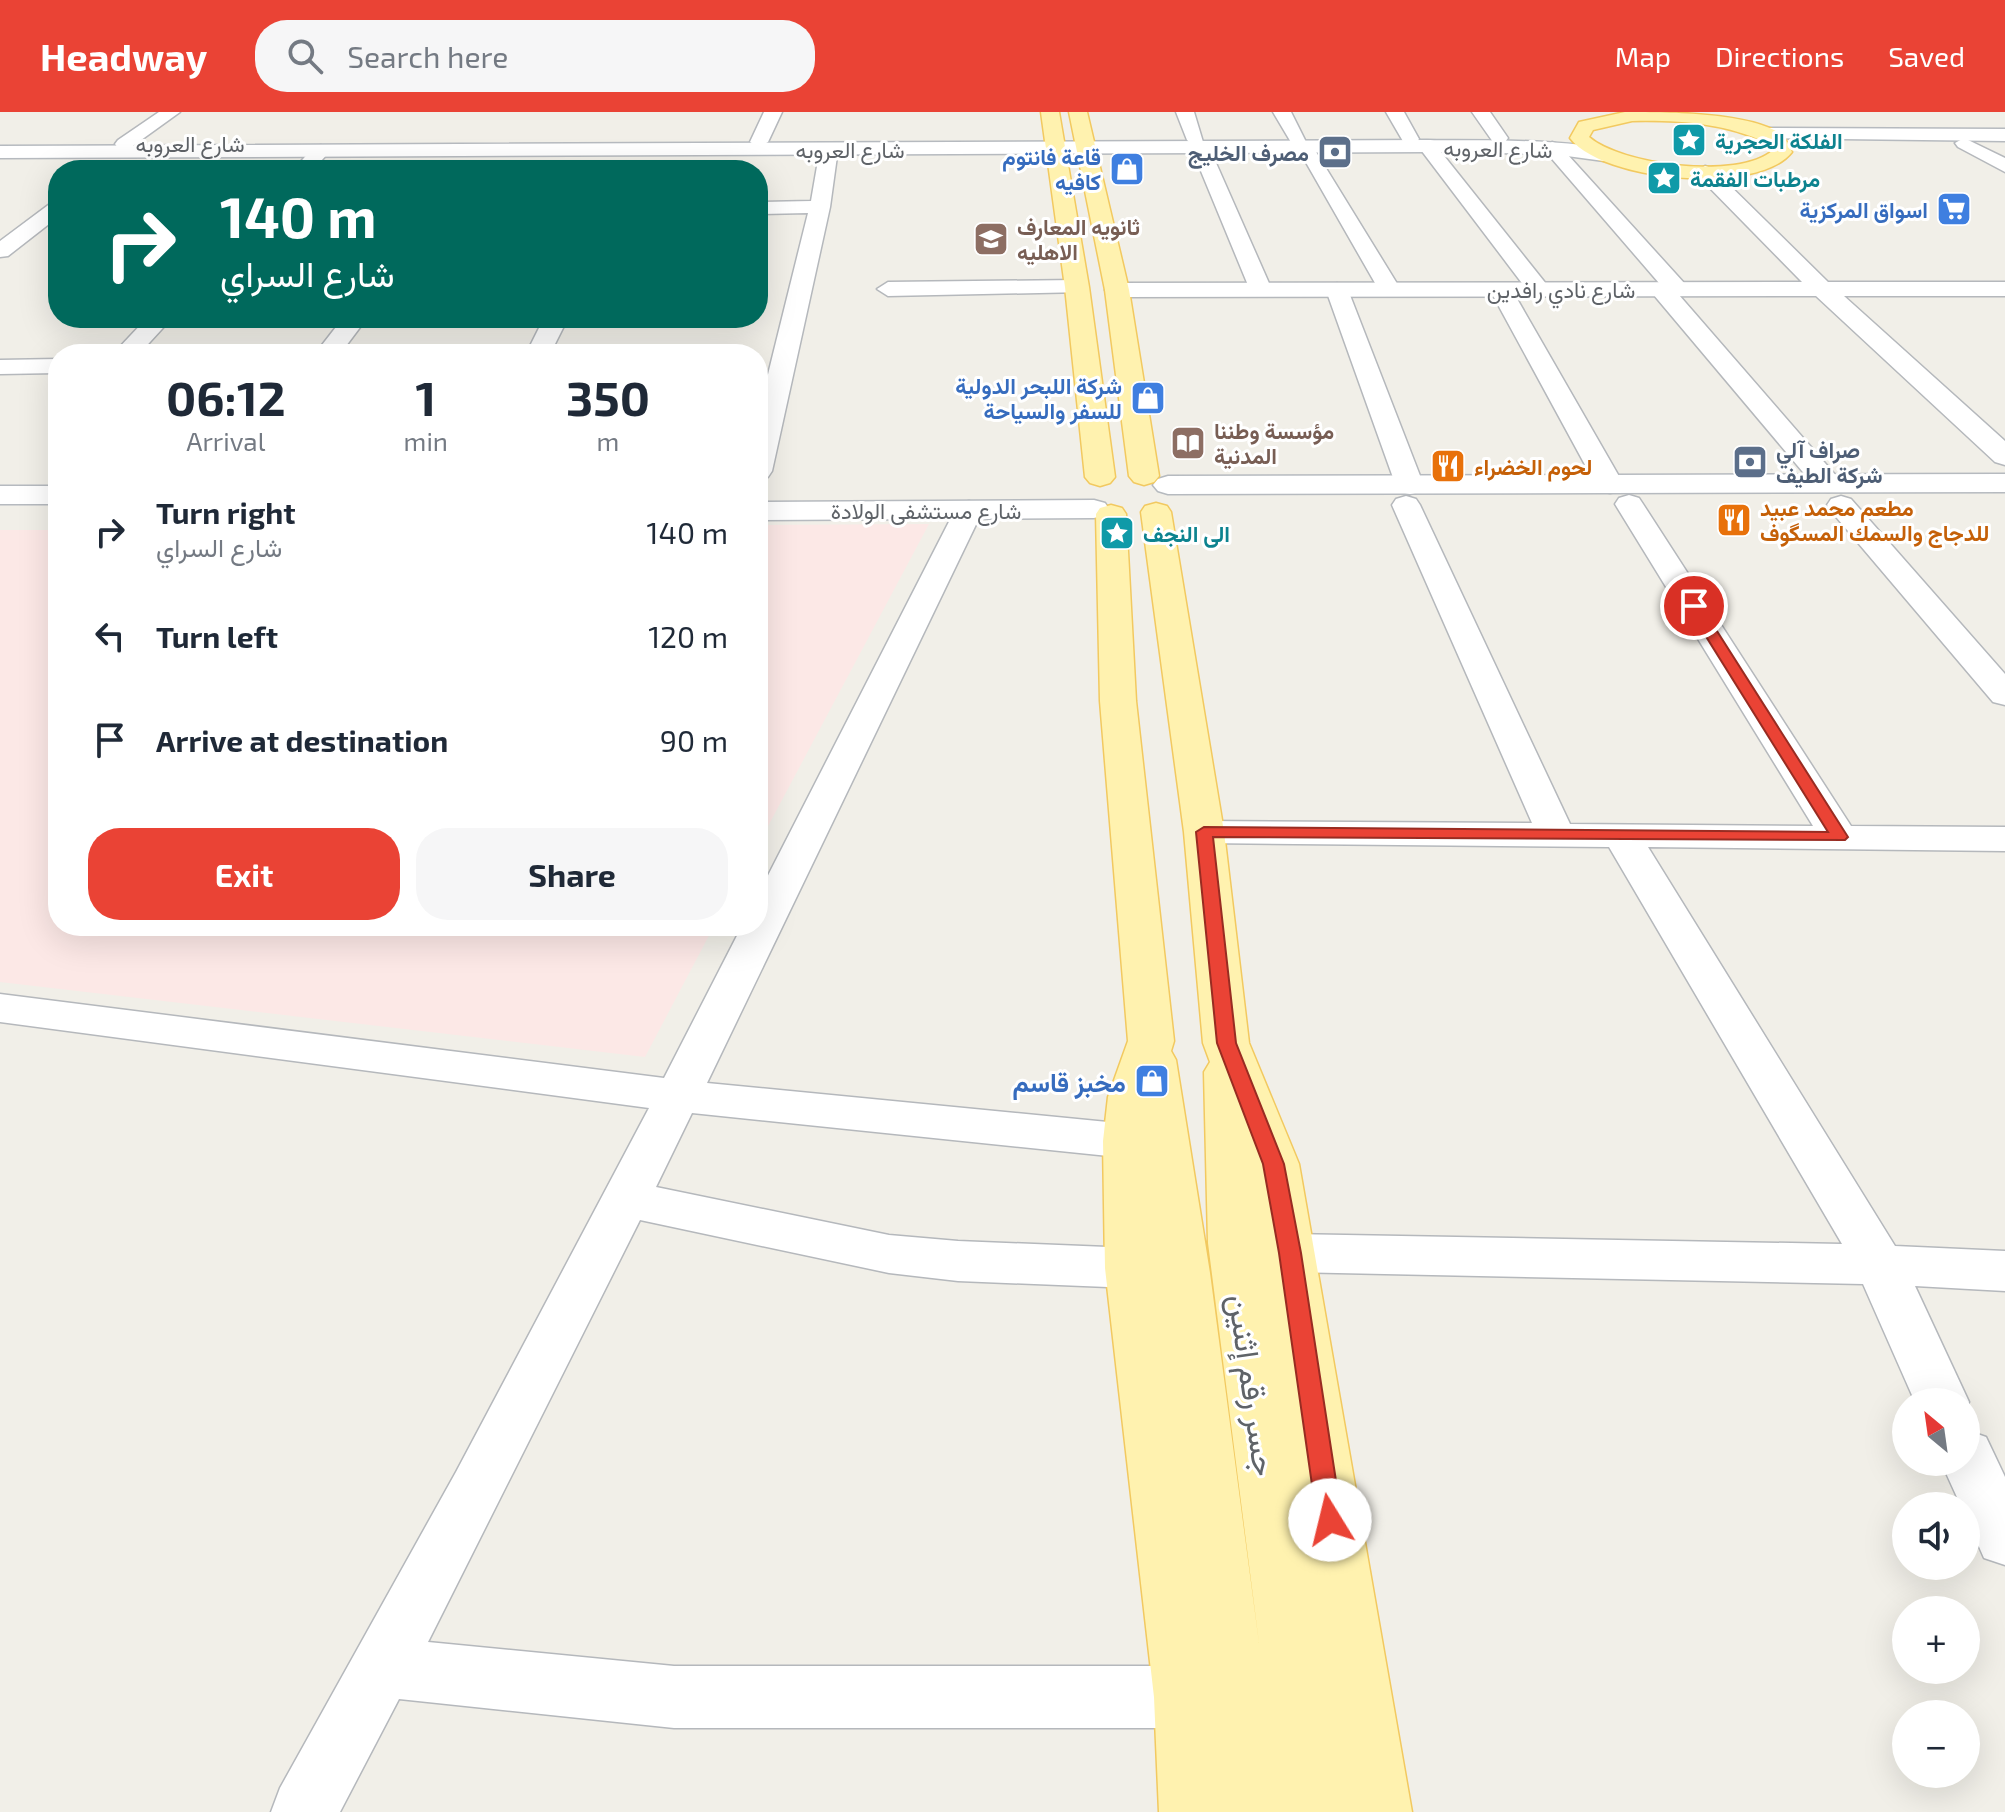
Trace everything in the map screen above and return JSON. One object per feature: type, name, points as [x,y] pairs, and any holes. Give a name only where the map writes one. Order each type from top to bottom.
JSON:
[{"type":"main road","points":[[1050,112],[1077,287],[1129,496],[1204,832],[1226,1043],[1274,1164],[1262,1248],[1316,1432],[1377,1812]]},
{"type":"main road","points":[[1078,112],[1117,290],[1129,496],[1118,701],[1151,1041],[1158,1271],[1194,1812]]},
{"type":"main road","points":[[1668,112],[1773,139],[2005,143]]},
{"type":"main road","points":[[1696,119],[1614,116],[1587,124],[1579,138],[1604,155],[1648,166],[1717,171],[1773,161],[1782,152],[1773,139]]},
{"type":"main road","name":"شارع العروبه","points":[[1418,143],[1499,138],[1587,124]]},
{"type":"main road","points":[[1773,139],[2005,135]]},
{"type":"main road","name":"شارع العروبه","points":[[0,152],[759,142],[1055,145]]},
{"type":"main road","name":"شارع العروبه","points":[[0,144],[321,151],[1418,143],[1552,148],[1604,155]]},
{"type":"main road","points":[[1717,171],[1822,289],[2005,456]]},
{"type":"main road","points":[[1717,171],[1880,310]]},
{"type":"main road","name":"شارع نادي رافدين","points":[[1117,290],[2005,289]]},
{"type":"main road","points":[[1834,494],[2005,483]]},
{"type":"main road","name":"شارع مستشفى الولادة","points":[[768,489],[1129,496]]},
{"type":"main road","points":[[1129,496],[1834,494],[2005,503]]},
{"type":"main road","points":[[0,495],[48,495]]},
{"type":"main road","name":"شارع مستشفى الولادة","points":[[768,511],[969,510],[1129,496]]},
{"type":"main road","points":[[0,515],[48,515]]},
{"type":"main road","points":[[1151,1041],[1132,1097],[1128,1141],[1158,1271]]},
{"type":"main road","name":"جسر رقم إثنين","points":[[1262,1248],[1316,1812]]},
{"type":"main road","name":"جسر رقم إثنين","points":[[1158,1271],[1247,1812]]},
{"type":"street","points":[[117,160],[171,112]]},
{"type":"street","points":[[759,142],[773,112]]},
{"type":"street","points":[[1185,112],[1261,290]]},
{"type":"street","points":[[1282,112],[1390,290]]},
{"type":"street","points":[[1395,112],[1539,290]]},
{"type":"street","points":[[1481,112],[1499,138]]},
{"type":"street","points":[[1964,143],[2005,166]]},
{"type":"street","points":[[1552,148],[1834,494],[2005,695]]},
{"type":"street","points":[[768,428],[820,207],[829,149]]},
{"type":"street","points":[[312,160],[321,151]]},
{"type":"street","points":[[768,208],[820,207]]},
{"type":"street","points":[[0,251],[48,215]]},
{"type":"street","points":[[888,289],[1077,287]]},
{"type":"street","points":[[1337,290],[1408,495],[1556,835]]},
{"type":"street","points":[[1501,290],[1620,494],[1839,837]]},
{"type":"street","points":[[135,344],[150,328]]},
{"type":"street","points":[[335,344],[347,328]]},
{"type":"street","points":[[0,367],[48,366]]},
{"type":"street","points":[[768,918],[969,510]]},
{"type":"street","points":[[1204,832],[2005,839]]},
{"type":"street","points":[[1622,836],[1880,1265],[1936,1388]]},
{"type":"street","points":[[304,1812],[383,1667],[680,1096],[759,936]]},
{"type":"street","points":[[0,1008],[680,1096],[1128,1141]]},
{"type":"street","points":[[626,1199],[889,1254],[958,1261],[1158,1271]]},
{"type":"street","points":[[1262,1248],[2005,1271]]},
{"type":"street","points":[[1976,1476],[2005,1539]]},
{"type":"street","points":[[383,1667],[674,1697],[1187,1697]]},
{"type":"shaded area","points":[[929,524],[768,826],[768,525]]},
{"type":"shaded area","points":[[0,530],[48,530],[48,936],[709,936],[645,1057],[0,982]]},
{"type":"place","name":"الفلكة الحجرية","points":[[1689,140]]},
{"type":"place","name":"مصرف الخليج","points":[[1335,152]]},
{"type":"place","name":"قاعة فانتوم كافيه","points":[[1127,169]]},
{"type":"place","name":"مرطبات الفقمة","points":[[1664,178]]},
{"type":"place","name":"اسواق المركزية","points":[[1954,209]]},
{"type":"place","name":"ثانويه المعارف الاهليه","points":[[991,239]]},
{"type":"place","name":"شركة اللبحر الدولية للسفر والسياحة","points":[[1148,398]]},
{"type":"place","name":"مؤسسة وطننا المدنية","points":[[1188,443]]},
{"type":"place","name":"صراف آلي شركة الطيف","points":[[1750,462]]},
{"type":"place","name":"لحوم الخضراء","points":[[1448,466]]},
{"type":"place","name":"مطعم محمد عبيد للدجاج والسمك المسگوف","points":[[1734,520]]},
{"type":"place","name":"الى النجف","points":[[1117,533]]},
{"type":"place","name":"مخبز قاسم","points":[[1152,1081]]},
{"type":"route","points":[[1330,1520],[1274,1164],[1226,1043],[1204,832],[1839,837],[1694,606]]}]
